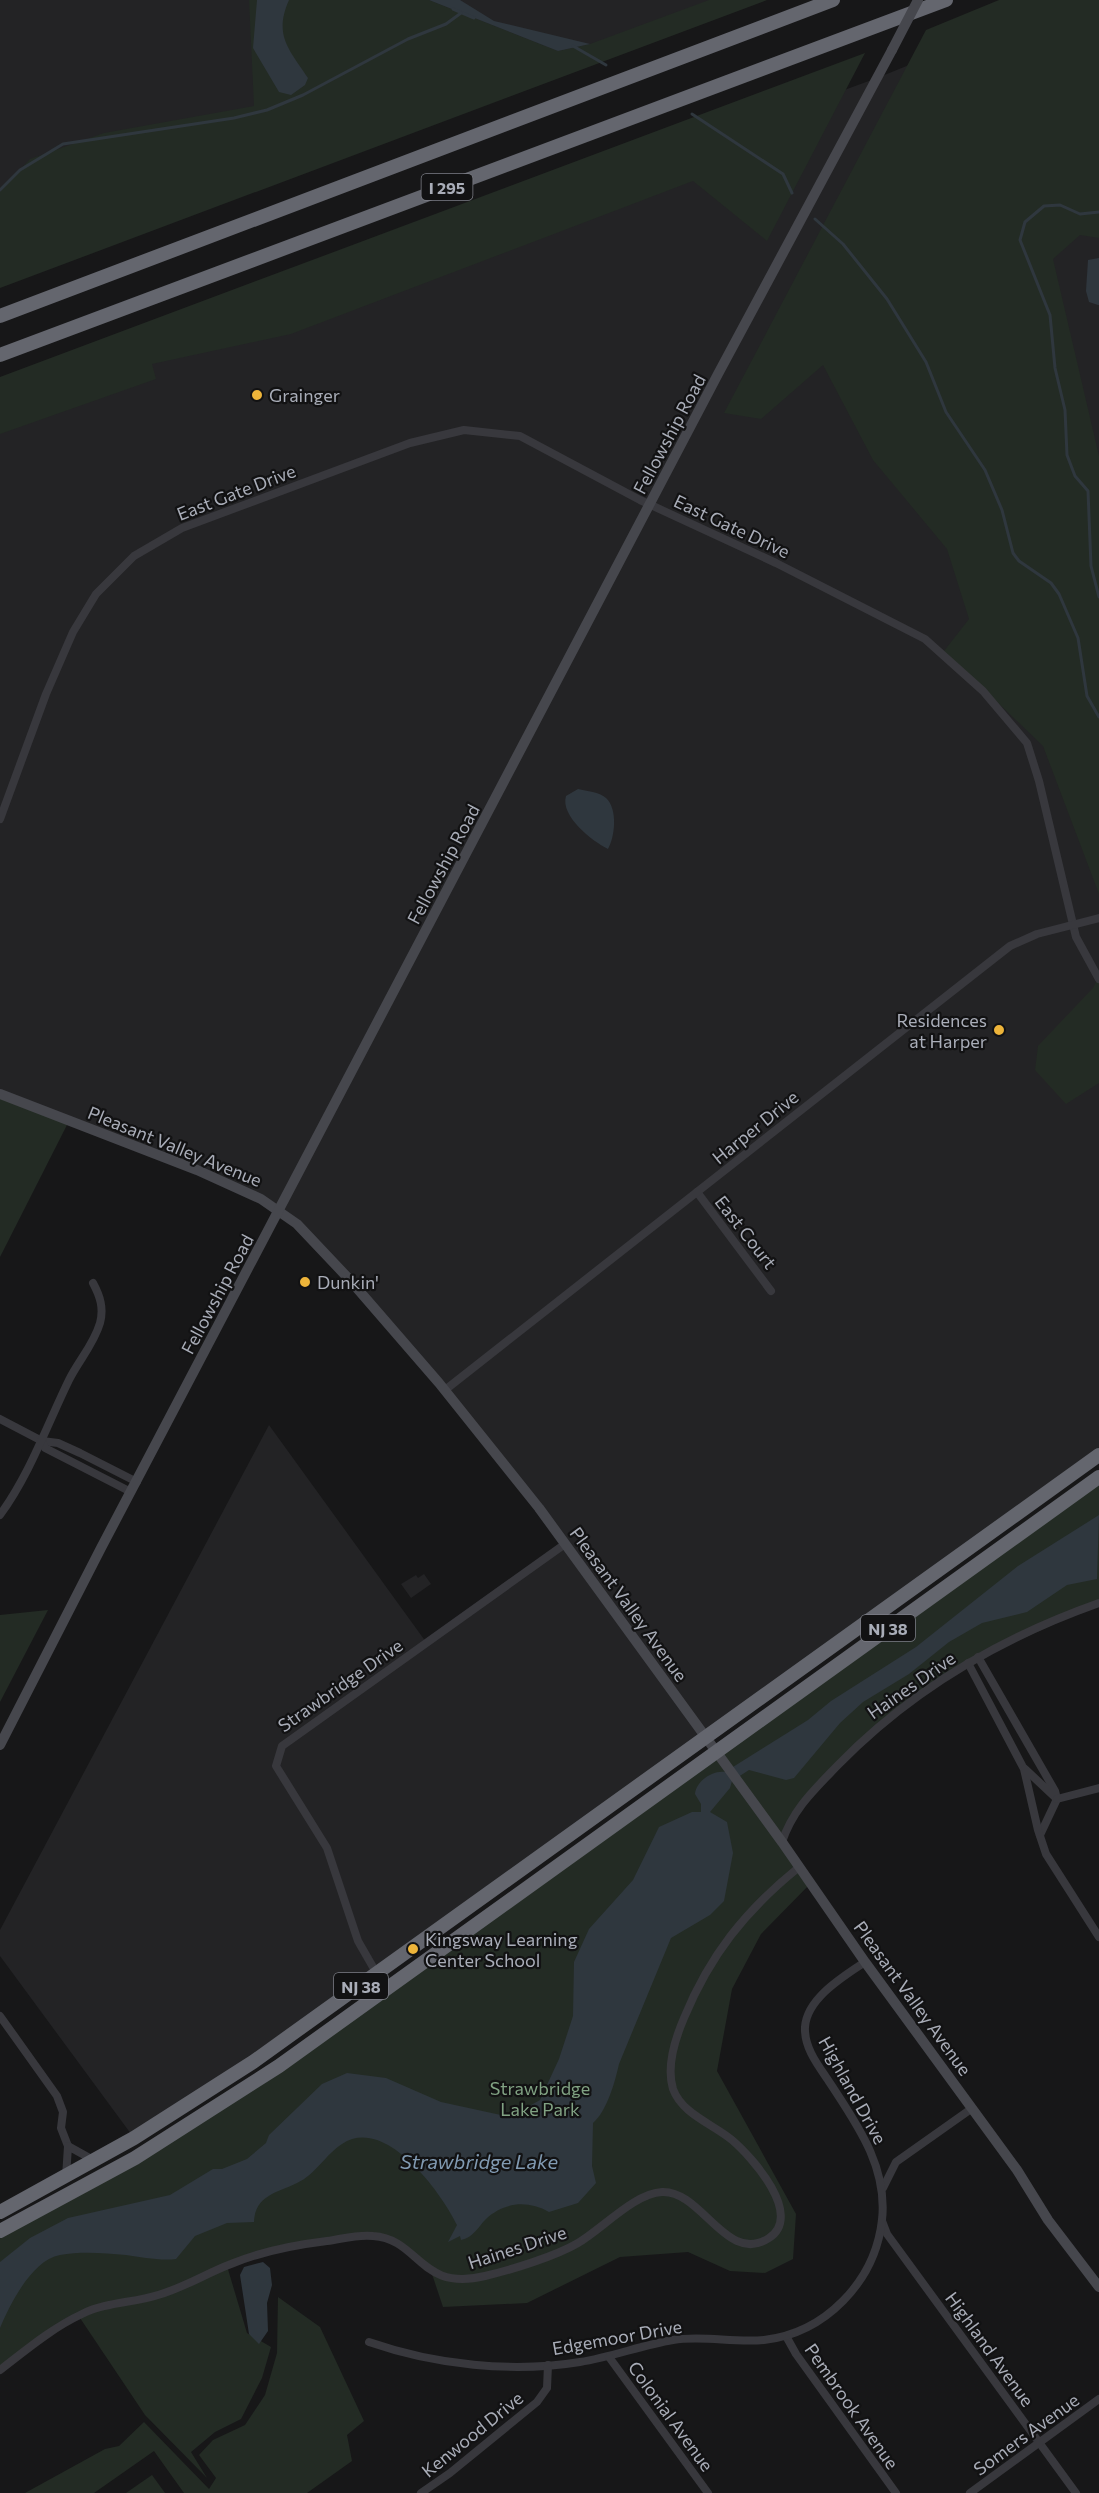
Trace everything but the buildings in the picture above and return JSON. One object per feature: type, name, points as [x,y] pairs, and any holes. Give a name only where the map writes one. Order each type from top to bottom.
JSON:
[{"type":"highway","name":"I 295","points":[[0,316],[833,0]]},
{"type":"highway","name":"I 295","points":[[0,355],[946,0]]},
{"type":"highway","name":"NJ 38","points":[[0,2212],[95,2161],[244,2068],[1099,1455]]},
{"type":"highway","name":"NJ 38","points":[[0,2231],[135,2158],[252,2085],[1099,1477]]},
{"type":"street","name":"Fellowship Road","points":[[0,1745],[650,505],[918,0]]},
{"type":"street","name":"East Gate Drive","points":[[0,819],[58,663],[89,604],[120,567],[149,546],[182,528],[410,443],[464,430],[520,435],[650,505],[784,567],[925,639],[983,691],[1027,743],[1039,781],[1073,925],[1083,952],[1099,979]]},
{"type":"street","name":"Harper Drive","points":[[445,1389],[1010,946],[1037,934],[1099,918]]},
{"type":"street","name":"Pleasant Valley Avenue","points":[[0,1094],[222,1180],[280,1210],[297,1224],[344,1274],[445,1389],[565,1544],[782,1842],[798,1868],[971,2109],[1017,2169],[1048,2220],[1099,2287]]},
{"type":"street","name":"East Court","points":[[697,1192],[771,1291]]},
{"type":"street","points":[[0,1515],[42,1441],[70,1378],[91,1344],[100,1322],[101,1301],[93,1283]]},
{"type":"street","points":[[0,1419],[42,1441],[45,1448],[134,1487]]},
{"type":"street","name":"Strawbridge Drive","points":[[377,1974],[358,1941],[327,1848],[276,1766],[282,1746],[565,1544]]},
{"type":"street","name":"Haines Drive","points":[[782,1842],[789,1822],[803,1800],[872,1731],[922,1691],[978,1657],[1036,1628],[1099,1603]]},
{"type":"street","points":[[978,1657],[1011,1717],[1051,1781],[1057,1799],[1040,1834]]},
{"type":"street","points":[[968,1663],[1024,1769],[1040,1834],[1053,1864],[1099,1937]]},
{"type":"street","points":[[1024,1769],[1057,1799]]},
{"type":"street","points":[[1057,1799],[1099,1788]]},
{"type":"street","name":"Haines Drive","points":[[0,2370],[53,2330],[87,2311],[158,2296],[235,2262],[276,2249],[372,2235],[394,2242],[446,2279],[476,2278],[577,2244],[636,2202],[662,2192],[685,2198],[725,2233],[742,2243],[759,2244],[768,2239],[780,2227],[782,2211],[775,2194],[740,2147],[681,2104],[671,2079],[672,2061],[680,2028],[696,1989],[712,1960],[763,1897],[798,1868]]},
{"type":"street","name":"Highland Drive","points":[[865,1962],[839,1981],[813,2006],[805,2027],[806,2038],[815,2060],[865,2138],[879,2172],[882,2189],[882,2222]]},
{"type":"street","points":[[0,2016],[57,2096],[63,2112],[61,2128],[68,2146],[66,2177]]},
{"type":"street","points":[[882,2189],[896,2162],[971,2109]]},
{"type":"street","points":[[68,2146],[95,2161]]},
{"type":"street","name":"Edgemoor Drive","points":[[369,2342],[456,2362],[548,2365],[609,2357],[685,2339],[750,2341],[786,2336],[809,2328],[849,2295],[870,2263],[882,2222]]},
{"type":"street","name":"Highland Avenue","points":[[882,2222],[887,2234],[1076,2493]]},
{"type":"street","name":"Pembrook Avenue","points":[[786,2336],[796,2355],[896,2493]]},
{"type":"street","name":"Colonial Avenue","points":[[609,2357],[708,2493]]},
{"type":"street","name":"Kenwood Drive","points":[[421,2493],[450,2473],[537,2402],[547,2388],[548,2365]]},
{"type":"street","name":"Somers Avenue","points":[[970,2493],[1099,2399]]},
{"type":"shaded area","points":[[0,0],[727,0],[0,276]]},
{"type":"shaded area","points":[[1069,0],[1099,0],[1099,1455],[134,2138],[0,1956],[0,1930],[269,1425],[426,1642],[565,1544],[445,1389],[317,1244],[249,1193],[0,1096],[0,400],[877,78]]},
{"type":"shaded area","points":[[424,1574],[431,1584],[411,1598],[401,1584],[416,1575],[418,1578]]},
{"type":"green space","points":[[249,0],[429,0],[558,51],[590,44],[709,0],[767,0],[0,288],[0,192],[30,159],[104,133],[254,106]]},
{"type":"green space","points":[[999,0],[1099,0],[1099,238],[1080,235],[1053,259],[1099,456],[1099,894],[1043,746],[944,651],[969,619],[947,549],[873,460],[823,365],[761,419],[724,413],[926,30]]},
{"type":"green space","points":[[865,53],[767,241],[693,181],[291,334],[152,364],[156,379],[0,434],[0,377]]},
{"type":"green space","points":[[1099,976],[1099,1083],[1066,1104],[1035,1070],[1038,1046],[1093,988]]},
{"type":"green space","points":[[0,1092],[70,1119],[0,1257]]},
{"type":"green space","name":"Strawbridge Lake Park","points":[[1099,1477],[1099,1604],[968,1663],[896,1711],[794,1815],[782,1842],[811,1883],[761,1934],[732,1989],[717,2071],[796,2214],[793,2259],[765,2273],[730,2271],[688,2252],[620,2257],[527,2303],[443,2307],[431,2271],[394,2242],[372,2235],[267,2251],[227,2266],[247,2333],[271,2347],[262,2378],[241,2419],[215,2432],[191,2452],[207,2478],[145,2415],[78,2315],[0,2369],[0,2231],[193,2122]]},
{"type":"green space","points":[[48,1610],[0,1702],[0,1615]]},
{"type":"green space","points":[[278,2297],[320,2327],[364,2421],[347,2435],[352,2461],[307,2493],[184,2493],[154,2451],[94,2493],[25,2493],[105,2449],[119,2446],[144,2422],[209,2489],[216,2478],[199,2455],[213,2440],[245,2425],[265,2395],[277,2353]]},
{"type":"green space","points":[[152,2475],[165,2493],[126,2493]]},
{"type":"water","points":[[257,0],[289,0],[284,13],[283,33],[290,51],[308,78],[305,85],[291,95],[279,92],[253,48]]},
{"type":"water","points":[[429,0],[460,0],[494,21],[590,44],[558,51]]},
{"type":"water","points":[[1099,258],[1098,305],[1089,302],[1086,291],[1088,260]]},
{"type":"water","points":[[578,789],[600,794],[610,803],[614,823],[608,849],[586,834],[568,812],[565,804],[566,796]]},
{"type":"water","name":"Strawbridge Lake","points":[[1099,1515],[1097,1579],[1067,1585],[1027,1612],[982,1623],[949,1642],[909,1674],[863,1702],[840,1723],[794,1778],[786,1780],[749,1770],[732,1781],[730,1788],[710,1812],[727,1822],[733,1853],[724,1901],[710,1915],[671,1938],[619,2064],[610,2096],[593,2123],[592,2166],[596,2183],[578,2203],[549,2212],[525,2204],[508,2206],[493,2213],[469,2237],[461,2240],[460,2236],[448,2242],[457,2225],[425,2177],[393,2148],[376,2140],[359,2138],[342,2144],[303,2179],[263,2200],[255,2213],[254,2222],[227,2223],[195,2236],[176,2259],[85,2253],[60,2255],[50,2259],[40,2265],[23,2284],[0,2328],[0,2262],[30,2238],[68,2218],[170,2195],[213,2169],[222,2169],[247,2159],[266,2143],[269,2135],[322,2084],[347,2073],[386,2078],[441,2102],[510,2117],[540,2100],[559,2059],[573,2016],[574,1962],[589,1929],[633,1880],[659,1827],[692,1812],[701,1812],[701,1804],[695,1794],[698,1785],[706,1777],[725,1772],[808,1720],[831,1701],[916,1647],[1018,1566]]},
{"type":"water","points":[[263,2262],[270,2268],[272,2285],[267,2303],[268,2331],[259,2344],[249,2334],[240,2275],[244,2267]]},
{"type":"waterway","points":[[453,9],[474,18]]},
{"type":"waterway","points":[[0,190],[20,170],[63,144],[234,118],[267,110],[303,95],[408,39],[446,24],[461,13]]},
{"type":"waterway","points":[[573,46],[606,65]]},
{"type":"waterway","points":[[692,114],[783,174],[792,193]]},
{"type":"waterway","points":[[1099,212],[1080,214],[1060,205],[1044,206],[1025,222],[1020,240],[1050,315],[1055,368],[1065,410],[1067,455],[1075,476],[1088,491],[1091,566],[1099,597]]},
{"type":"waterway","points":[[815,219],[843,244],[887,299],[926,362],[946,412],[985,470],[1002,510],[1013,553],[1019,561],[1051,583],[1059,594],[1078,638],[1087,696],[1099,717]]},
{"type":"place","name":"Grainger","points":[[257,395]]},
{"type":"place","name":"Residences at Harper","points":[[999,1030]]},
{"type":"place","name":"Dunkin'","points":[[305,1282]]},
{"type":"place","name":"Kingsway Learning Center School","points":[[413,1949]]}]
